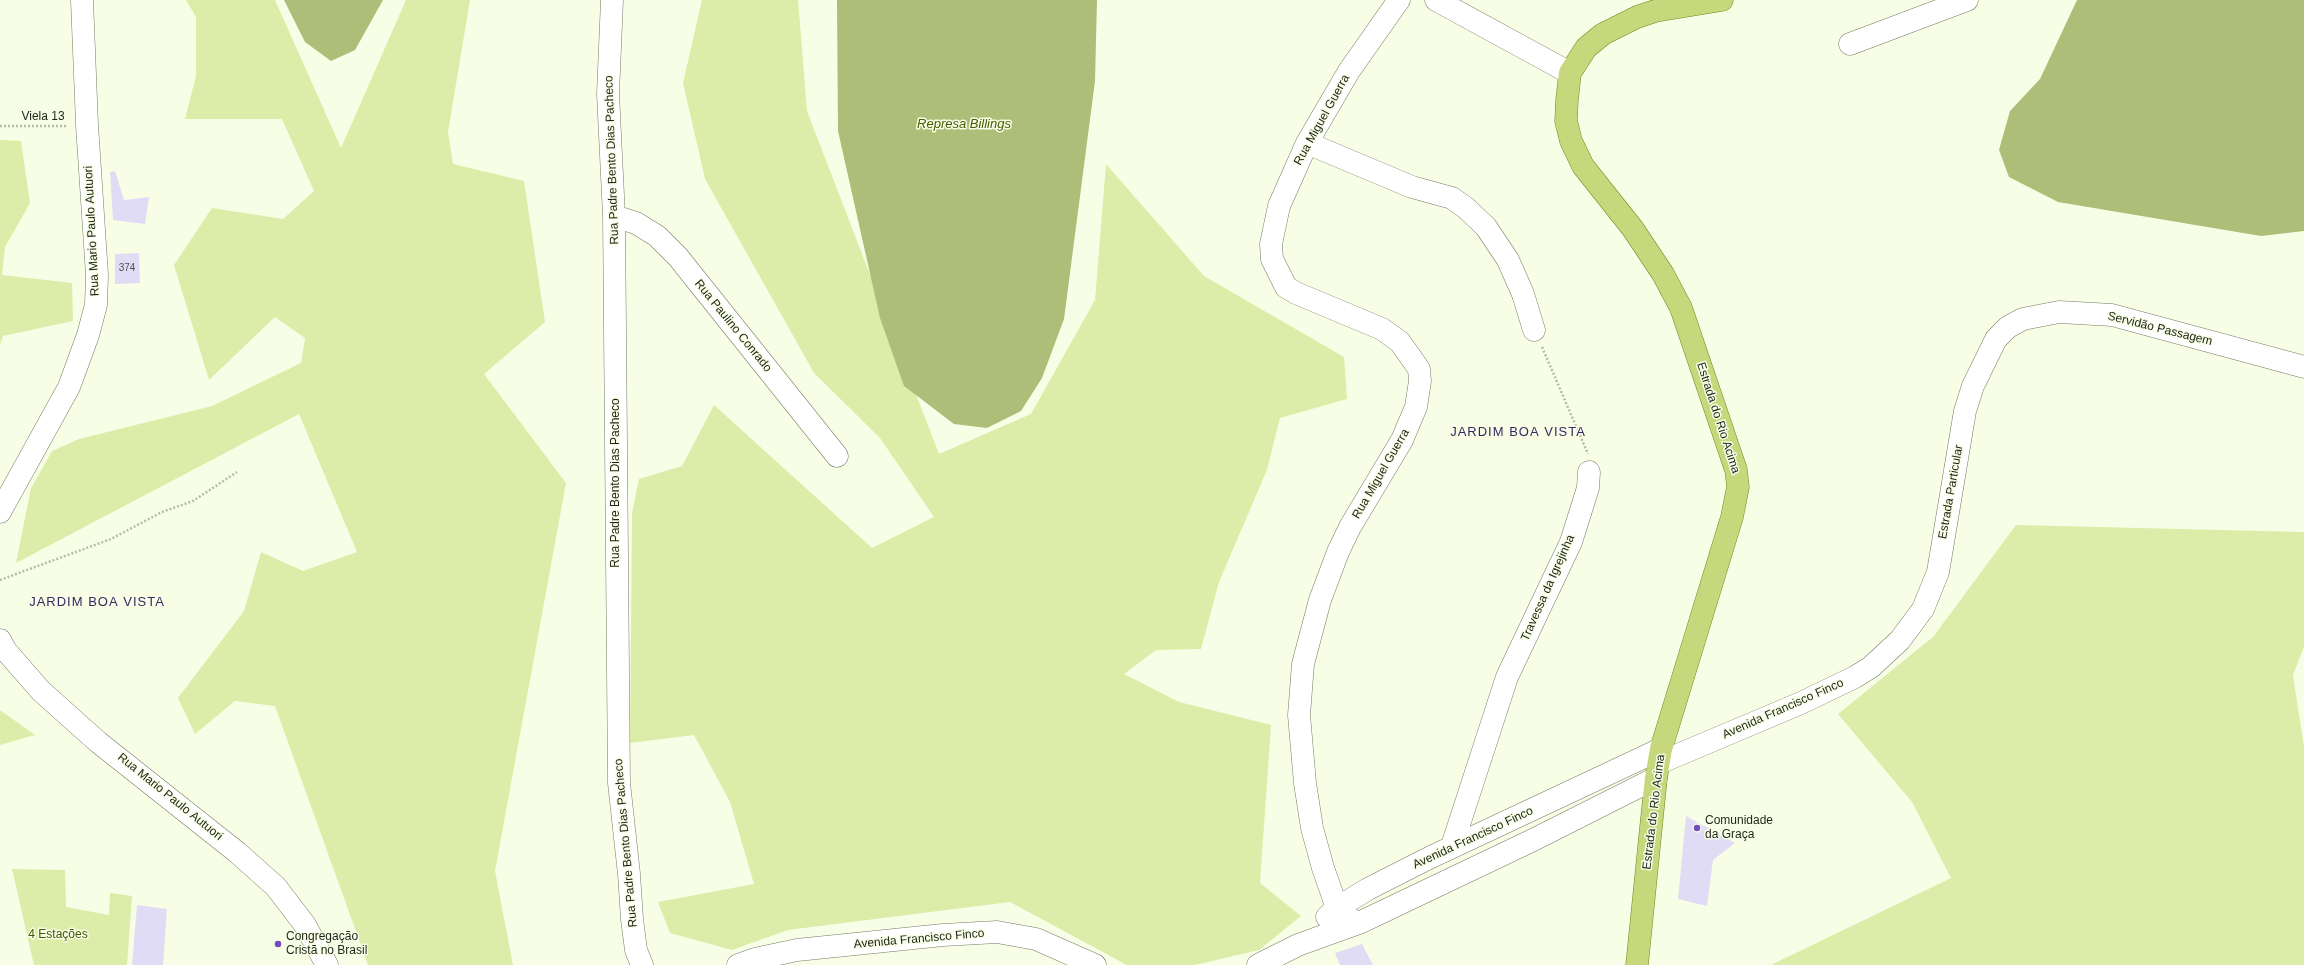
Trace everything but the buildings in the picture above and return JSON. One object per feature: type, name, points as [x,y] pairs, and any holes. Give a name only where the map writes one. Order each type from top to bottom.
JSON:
[{"type":"main road","points":[[1570,73],[1592,43],[1616,26],[1655,11],[1722,0]]},
{"type":"main road","name":"Estrada do Rio Acima","points":[[1570,73],[1566,121],[1571,141],[1583,166],[1633,229],[1663,274],[1681,308],[1736,470],[1738,487],[1732,517],[1658,764],[1637,965]]},
{"type":"street","name":"Rua Mario Paulo Autuori","points":[[0,512],[69,387],[88,335],[96,305],[97,275],[87,126],[82,0]]},
{"type":"street","name":"Rua Padre Bento Dias Pacheco","points":[[612,0],[608,94],[614,216],[619,783],[630,874],[632,919],[636,950],[642,965]]},
{"type":"street","name":"Rua Miguel Guerra","points":[[1337,908],[1322,868],[1312,828],[1305,783],[1299,715],[1303,664],[1320,600],[1338,552],[1350,527],[1402,440],[1416,407],[1420,381],[1419,369],[1400,342],[1382,329],[1296,293],[1286,287],[1272,259],[1271,244],[1279,206],[1307,143],[1349,71],[1399,0]]},
{"type":"street","points":[[1436,0],[1570,73]]},
{"type":"street","points":[[1850,44],[1967,0]]},
{"type":"street","points":[[1307,143],[1412,187],[1452,198],[1466,208],[1486,227],[1508,260],[1523,294],[1534,330]]},
{"type":"street","name":"Rua Paulino Conrado","points":[[614,216],[636,223],[657,236],[678,257],[837,456]]},
{"type":"street","name":"Servidão Passagem","points":[[1996,339],[2008,327],[2023,319],[2039,315],[2059,312],[2112,315],[2304,367]]},
{"type":"street","name":"Estrada Particular","points":[[1900,640],[1923,609],[1938,572],[1965,411],[1981,367],[1996,339]]},
{"type":"street","name":"Travessa da Igrejinha","points":[[1452,846],[1507,677],[1571,542],[1588,488],[1589,472]]},
{"type":"street","name":"Rua Mario Paulo Autuori","points":[[0,640],[6,651],[41,691],[98,742],[238,853],[276,887],[305,925],[327,965]]},
{"type":"street","name":"Avenida Francisco Finco","points":[[1298,945],[1337,908],[1368,889],[1452,846],[1658,764],[1801,703],[1855,677],[1871,667],[1900,640]]},
{"type":"street","name":"Avenida Francisco Finco","points":[[1258,965],[1298,945],[1359,923],[1531,841],[1658,764]]},
{"type":"street","points":[[1337,908],[1350,919],[1359,923]]},
{"type":"street","name":"Avenida Francisco Finco","points":[[738,965],[755,959],[797,950],[943,935],[997,932],[1036,939],[1095,965]]},
{"type":"path","name":"Viela 13","points":[[0,126],[87,126]]},
{"type":"path","points":[[1534,330],[1584,442],[1588,455],[1589,472]]},
{"type":"path","points":[[0,580],[110,539],[162,512],[193,501],[237,472]]},
{"type":"green space","points":[[186,0],[275,0],[341,148],[406,0],[470,0],[448,132],[453,164],[524,181],[545,322],[484,374],[566,483],[495,871],[513,965],[368,965],[275,706],[235,701],[195,734],[178,698],[244,611],[261,552],[303,571],[357,552],[299,414],[16,563],[31,488],[52,451],[79,439],[212,406],[301,363],[305,338],[275,317],[209,380],[174,265],[212,208],[283,219],[314,191],[282,119],[185,119],[196,76],[196,17]]},
{"type":"green space","points":[[702,0],[798,0],[807,111],[939,454],[1031,414],[1095,300],[1106,164],[1204,276],[1344,357],[1347,399],[1280,418],[1267,470],[1219,582],[1201,649],[1156,650],[1124,674],[1179,702],[1271,725],[1260,883],[1301,916],[1259,950],[1195,965],[1127,965],[1010,902],[788,930],[732,950],[670,933],[658,902],[754,884],[730,802],[694,735],[630,743],[632,513],[639,479],[682,466],[714,405],[872,548],[934,517],[880,438],[814,373],[705,179],[683,83]]},
{"type":"green space","points":[[0,140],[21,141],[30,203],[5,247],[2,275],[72,283],[73,321],[3,336],[0,345]]},
{"type":"green space","points":[[2016,525],[2304,532],[2304,647],[2293,675],[2304,747],[2304,965],[1771,965],[1951,878],[1912,802],[1838,714],[1933,637]]},
{"type":"green space","points":[[0,710],[35,735],[0,745]]},
{"type":"green space","name":"4 Estações","points":[[12,869],[65,870],[66,907],[109,915],[110,893],[132,896],[127,965],[34,965]]},
{"type":"water","points":[[284,0],[383,0],[355,50],[331,61],[305,42]]},
{"type":"water","name":"Represa Billings","points":[[837,0],[1097,0],[1095,81],[1064,319],[1042,378],[1021,411],[987,428],[954,424],[904,386],[880,318],[838,131]]},
{"type":"water","points":[[2077,0],[2304,0],[2304,231],[2261,236],[2058,202],[2009,177],[1999,150],[2010,111],[2040,79]]},
{"type":"place","name":"Comunidade da Graça","points":[[1697,828]]},
{"type":"place","name":"Congregação Cristã no Brasil","points":[[278,944]]},
{"type":"district","name":"JARDIM BOA VISTA","points":[[1518,432]]},
{"type":"district","name":"JARDIM BOA VISTA","points":[[97,602]]}]
